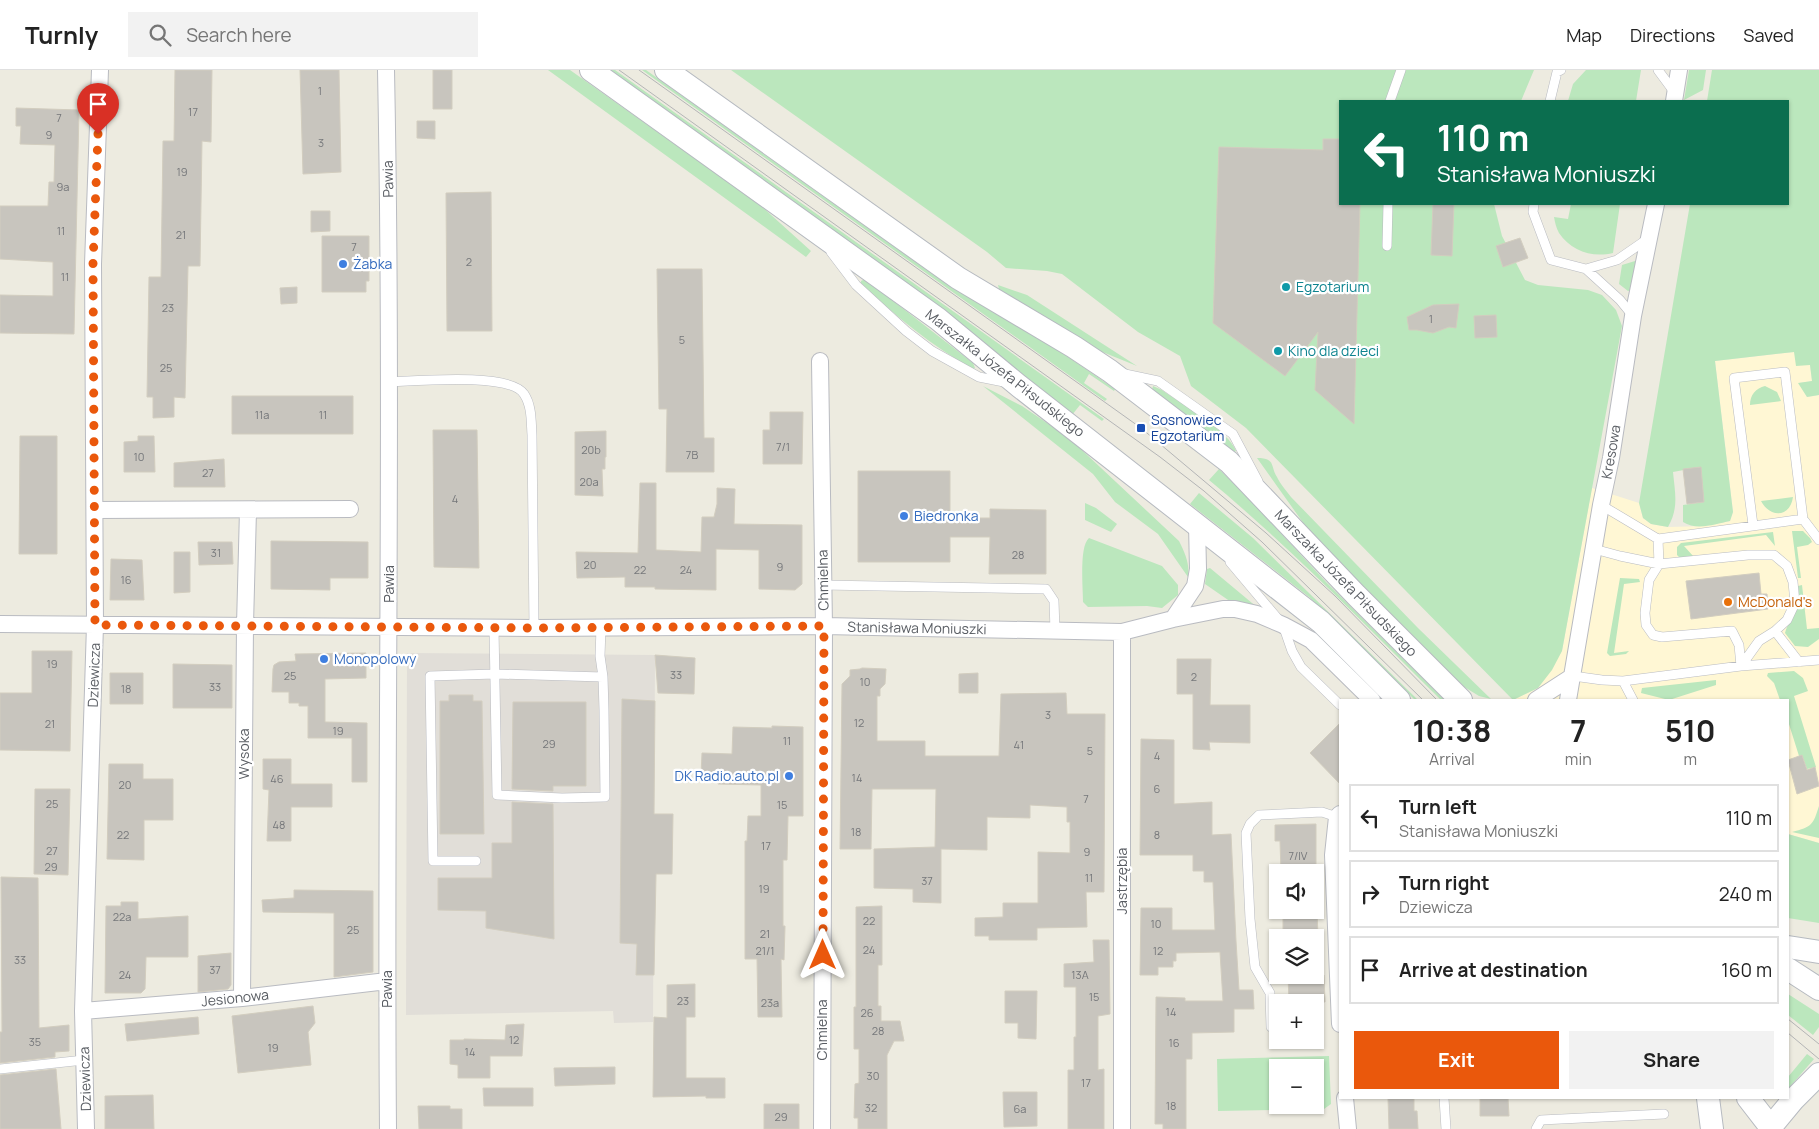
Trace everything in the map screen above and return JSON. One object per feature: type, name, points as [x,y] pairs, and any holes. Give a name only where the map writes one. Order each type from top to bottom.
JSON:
[{"type":"main road","name":"Marszałka Józefa Piłsudskiego","points":[[591,70],[938,319],[1019,386],[1321,622],[1398,699]]},
{"type":"main road","name":"Marszałka Józefa Piłsudskiego","points":[[666,70],[958,278],[1074,347],[1110,371],[1229,462],[1356,595],[1460,699]]},
{"type":"main road","points":[[1789,947],[1819,952]]},
{"type":"main road","points":[[1789,970],[1819,989]]},
{"type":"main road","points":[[1749,1099],[1770,1128],[1793,1100],[1819,1074]]},
{"type":"main road","points":[[1708,1099],[1712,1129]]},
{"type":"street","name":"Dziewicza","points":[[86,1129],[83,1011],[95,625],[93,264],[100,70]]},
{"type":"street","name":"Pawia","points":[[386,70],[389,382],[386,981],[388,1129]]},
{"type":"street","points":[[1674,97],[1679,70]]},
{"type":"street","name":"Kresowa","points":[[1568,699],[1601,505],[1611,458],[1633,316],[1656,205]]},
{"type":"street","name":"Chmielna","points":[[820,361],[824,626],[822,1129]]},
{"type":"street","points":[[95,510],[350,509]]},
{"type":"street","name":"Wysoka","points":[[242,998],[244,626],[248,510]]},
{"type":"street","points":[[1173,619],[1195,586],[1198,569],[1197,524]]},
{"type":"street","name":"Stanisława Moniuszki","points":[[0,624],[494,628],[824,626],[1122,632],[1173,619],[1223,609],[1235,609],[1246,611],[1283,625],[1311,640],[1371,699]]},
{"type":"street","name":"Jastrzębia","points":[[1122,632],[1122,1129]]},
{"type":"street","points":[[1538,699],[1573,676]]},
{"type":"street","points":[[1338,816],[1333,855],[1339,1000]]},
{"type":"street","name":"Jesionowa","points":[[83,1011],[242,998],[386,981]]},
{"type":"street","points":[[1345,1099],[1348,1129]]},
{"type":"lane","points":[[1390,100],[1401,70]]},
{"type":"lane","points":[[1550,100],[1557,72],[1561,70]]},
{"type":"lane","points":[[1658,70],[1674,97]]},
{"type":"lane","points":[[1387,246],[1388,205]]},
{"type":"lane","points":[[1534,205],[1533,212],[1551,260],[1586,269],[1620,300],[1633,316]]},
{"type":"lane","points":[[1586,269],[1617,260],[1650,237]]},
{"type":"lane","points":[[1753,525],[1734,378],[1785,372],[1803,519],[1819,540]]},
{"type":"lane","points":[[389,382],[487,380],[509,384],[524,392],[530,406],[532,435],[534,628]]},
{"type":"lane","points":[[1601,505],[1658,539],[1803,519]]},
{"type":"lane","points":[[1197,524],[1283,625],[1292,651],[1301,667],[1339,704]]},
{"type":"lane","points":[[1658,539],[1659,564],[1650,580],[1646,602],[1646,625],[1653,635],[1662,637],[1732,631],[1740,645],[1741,666]]},
{"type":"lane","points":[[1594,549],[1659,564],[1748,555],[1774,555],[1787,566],[1793,582],[1795,603],[1787,620],[1775,631],[1759,641],[1741,666]]},
{"type":"lane","points":[[823,586],[1046,589],[1054,601],[1055,631]]},
{"type":"lane","points":[[494,628],[498,795],[605,798],[603,677],[600,656],[601,628]]},
{"type":"lane","points":[[1775,631],[1798,662]]},
{"type":"lane","points":[[1573,676],[1623,681],[1741,666],[1819,660]]},
{"type":"lane","points":[[476,861],[434,861],[430,676],[495,674],[603,677]]},
{"type":"lane","points":[[1623,681],[1632,699]]},
{"type":"lane","points":[[1270,994],[1255,967],[1250,919],[1246,833],[1250,824],[1259,814],[1322,812],[1338,816]]},
{"type":"lane","points":[[0,1069],[84,1060]]},
{"type":"lane","points":[[1444,1099],[1446,1129]]},
{"type":"lane","points":[[1536,1129],[1541,1120],[1664,1114]]},
{"type":"lane","points":[[1585,1119],[1586,1129]]},
{"type":"shaded area","points":[[1794,352],[1810,365],[1812,381],[1799,383],[1807,397],[1819,395],[1819,843],[1789,834],[1789,699],[1515,699],[1538,688],[1562,651],[1592,488],[1639,503],[1643,518],[1651,524],[1668,527],[1705,526],[1730,521],[1733,512],[1715,361]]},
{"type":"shaded area","points":[[407,653],[655,655],[653,1022],[614,1023],[613,1011],[406,1015]]},
{"type":"green space","points":[[548,70],[570,70],[759,204],[811,251],[806,257]]},
{"type":"green space","points":[[609,70],[615,70],[1104,419],[1102,421],[1080,405],[1072,415],[932,301]]},
{"type":"green space","points":[[642,70],[646,70],[947,284],[1052,346],[1115,389],[1114,391],[1089,374],[1084,383],[1107,399],[1105,401]]},
{"type":"green space","points":[[731,70],[1534,70],[1521,100],[1339,100],[1339,205],[1494,205],[1502,236],[1525,280],[1538,285],[1588,290],[1602,295],[1616,310],[1622,326],[1562,651],[1552,670],[1538,688],[1512,699],[1246,428],[1191,386],[1180,356],[1138,332],[1062,274],[1006,268],[987,252]]},
{"type":"green space","points":[[1586,70],[1641,70],[1636,100],[1568,100],[1573,84]]},
{"type":"green space","points":[[1689,70],[1706,70],[1703,90],[1684,100]]},
{"type":"green space","points":[[1712,70],[1819,70],[1819,395],[1807,397],[1798,383],[1812,381],[1810,365],[1796,366],[1794,352],[1715,361],[1733,512],[1730,521],[1712,525],[1694,526],[1683,522],[1683,505],[1704,502],[1700,467],[1673,472],[1675,507],[1668,527],[1651,524],[1643,518],[1639,503],[1690,205],[1789,205],[1789,100],[1707,100]]},
{"type":"green space","points":[[1571,205],[1620,205],[1613,253],[1597,255],[1576,249],[1558,231],[1554,217],[1568,219]]},
{"type":"green space","points":[[1637,262],[1632,290],[1628,291],[1619,284],[1622,265]]},
{"type":"green space","points":[[865,279],[973,363],[975,368],[973,369],[943,350],[901,319],[861,283]]},
{"type":"green space","points":[[998,285],[1027,295],[1137,366],[1100,351],[999,289]]},
{"type":"green space","points":[[983,386],[1022,406],[1069,438],[1179,541],[1188,563],[1188,577],[1158,534],[1115,502],[1093,474]]},
{"type":"green space","points":[[1153,386],[1162,390],[1214,427],[1232,443],[1236,451],[1234,452],[1152,390]]},
{"type":"green space","points":[[1765,386],[1777,392],[1781,401],[1750,405],[1754,392]]},
{"type":"green space","points":[[1257,458],[1267,459],[1272,463],[1278,480],[1291,497],[1418,628],[1491,699],[1479,696],[1461,685],[1356,581],[1309,531]]},
{"type":"green space","points":[[1219,469],[1327,583],[1444,699],[1440,699],[1298,560],[1209,480]]},
{"type":"green space","points":[[1199,493],[1253,538],[1417,699],[1414,699],[1309,597],[1190,504]]},
{"type":"green space","points":[[1793,497],[1788,509],[1779,513],[1769,510],[1761,501]]},
{"type":"green space","points":[[1085,503],[1096,508],[1117,524],[1111,532],[1085,520]]},
{"type":"green space","points":[[1792,531],[1803,531],[1812,542],[1808,545],[1797,547],[1801,578],[1798,578]]},
{"type":"green space","points":[[1773,532],[1775,546],[1766,535],[1684,546],[1694,557],[1680,558],[1677,555],[1677,547],[1681,543]]},
{"type":"green space","points":[[1089,538],[1162,566],[1178,585],[1178,595],[1162,608],[1147,606],[1088,607],[1083,602],[1082,568],[1084,549]]},
{"type":"green space","points":[[1210,568],[1258,608],[1231,602],[1205,584],[1207,569]]},
{"type":"green space","points":[[1620,578],[1639,579],[1640,582],[1624,584],[1614,653],[1629,651],[1626,654],[1610,656],[1607,653]]},
{"type":"green space","points":[[1802,585],[1807,629],[1819,628],[1819,639],[1808,647],[1795,646],[1785,633],[1797,606],[1798,586]]},
{"type":"green space","points":[[1794,671],[1803,678],[1808,691],[1794,696],[1816,767],[1807,769],[1802,755],[1799,756],[1789,724],[1789,699],[1780,699],[1774,683],[1767,676],[1768,673]]},
{"type":"green space","points":[[1716,680],[1716,685],[1672,699],[1641,693],[1642,688]]},
{"type":"green space","points":[[1819,806],[1819,838],[1792,832],[1808,827],[1813,821]]},
{"type":"green space","points":[[1789,834],[1819,843],[1819,923],[1789,918]]},
{"type":"green space","points":[[1789,995],[1819,1014],[1819,1027],[1813,1035],[1789,1016]]},
{"type":"green space","points":[[1807,1054],[1814,1059],[1789,1088],[1789,1076]]},
{"type":"green space","points":[[1329,1056],[1331,1104],[1324,1109],[1324,1059],[1269,1059],[1269,1110],[1218,1111],[1217,1059]]},
{"type":"building","points":[[175,70],[212,70],[211,142],[202,141],[200,266],[188,266],[185,398],[174,397],[174,417],[153,418],[153,397],[147,397],[149,277],[161,277],[163,141],[174,141]]},
{"type":"building","points":[[300,70],[339,70],[341,172],[303,174]]},
{"type":"building","points":[[433,70],[452,70],[452,109],[433,109]]},
{"type":"building","points":[[16,108],[79,110],[74,334],[0,333],[0,295],[53,296],[53,262],[0,259],[0,206],[48,206],[49,182],[54,182],[55,145],[20,144],[21,126],[16,126]]},
{"type":"building","points":[[417,121],[435,121],[435,139],[417,138]]},
{"type":"building","name":"Egzotarium","points":[[1323,139],[1339,139],[1339,205],[1360,205],[1354,424],[1315,390],[1318,332],[1285,376],[1213,323],[1219,147],[1323,150]]},
{"type":"building","points":[[491,192],[492,331],[447,331],[446,193]]},
{"type":"building","points":[[1433,205],[1454,205],[1452,256],[1431,255]]},
{"type":"building","points":[[311,211],[330,211],[330,231],[311,232]]},
{"type":"building","points":[[322,236],[369,236],[369,281],[366,281],[366,292],[322,292]]},
{"type":"building","points":[[1520,238],[1528,258],[1503,267],[1496,246]]},
{"type":"building","points":[[657,269],[702,269],[704,438],[714,438],[714,472],[666,472],[667,409],[659,409]]},
{"type":"building","points":[[297,287],[297,303],[281,304],[280,288]]},
{"type":"building","points":[[1459,304],[1456,328],[1449,327],[1433,333],[1409,330],[1407,317],[1433,305]]},
{"type":"building","points":[[1496,315],[1497,337],[1475,338],[1474,316]]},
{"type":"building","points":[[232,396],[353,396],[353,434],[232,434]]},
{"type":"building","points":[[770,412],[803,412],[802,464],[763,464],[763,430],[770,430]]},
{"type":"building","points":[[433,430],[477,430],[479,568],[434,567]]},
{"type":"building","points":[[606,431],[605,469],[602,469],[603,496],[575,495],[575,432]]},
{"type":"building","points":[[20,436],[57,436],[57,554],[19,554]]},
{"type":"building","points":[[138,436],[154,436],[155,472],[124,472],[124,442],[138,441]]},
{"type":"building","points":[[224,459],[225,487],[174,487],[174,463]]},
{"type":"building","points":[[1701,467],[1704,502],[1687,504],[1683,469]]},
{"type":"building","name":"Biedronka","points":[[858,471],[950,471],[950,518],[990,518],[990,509],[1046,510],[1046,574],[989,574],[990,537],[950,537],[950,562],[858,562]]},
{"type":"building","points":[[640,483],[656,483],[656,550],[701,552],[702,517],[714,517],[717,504],[717,488],[735,489],[734,524],[802,525],[802,584],[795,590],[759,589],[759,550],[716,549],[716,590],[625,587],[625,577],[577,578],[576,552],[638,553]]},
{"type":"building","points":[[271,541],[368,542],[368,578],[330,578],[330,590],[271,589]]},
{"type":"building","points":[[198,542],[232,542],[233,564],[199,565]]},
{"type":"building","points":[[174,552],[190,552],[190,592],[174,593]]},
{"type":"building","points":[[111,559],[142,560],[144,600],[110,600]]},
{"type":"building","name":"McDonald's","points":[[1759,573],[1761,594],[1767,594],[1768,609],[1691,619],[1686,581]]},
{"type":"building","points":[[32,651],[72,651],[70,751],[0,750],[0,693],[32,693]]},
{"type":"building","points":[[366,653],[366,678],[325,679],[325,722],[367,723],[367,782],[352,782],[352,738],[308,738],[308,706],[299,706],[299,703],[289,703],[289,692],[272,692],[273,669],[274,665],[279,662],[296,661],[295,654]]},
{"type":"building","points":[[655,655],[695,658],[694,694],[658,693]]},
{"type":"building","points":[[1177,659],[1211,659],[1210,705],[1250,705],[1250,743],[1209,742],[1210,750],[1193,749],[1193,694],[1177,694]]},
{"type":"building","points":[[173,664],[232,665],[232,708],[173,708]]},
{"type":"building","points":[[862,668],[886,669],[885,684],[880,689],[880,696],[877,696],[877,741],[925,741],[925,756],[999,756],[1001,694],[1066,693],[1067,714],[1105,714],[1104,892],[1086,892],[1087,927],[1037,928],[1037,940],[989,940],[989,936],[975,936],[975,918],[1003,917],[1003,903],[1038,903],[1038,852],[1070,853],[1070,822],[1067,822],[1067,807],[1030,805],[1030,818],[987,817],[987,850],[941,849],[941,903],[913,902],[913,889],[874,888],[874,849],[935,847],[936,789],[872,789],[871,849],[840,849],[842,684],[850,676],[850,670]]},
{"type":"building","points":[[110,673],[143,673],[143,704],[110,704]]},
{"type":"building","points":[[978,673],[978,693],[959,693],[959,674]]},
{"type":"building","points":[[449,695],[473,695],[473,701],[482,701],[484,834],[440,834],[440,701],[449,701]]},
{"type":"building","points":[[622,699],[655,701],[654,814],[673,814],[672,874],[656,874],[654,975],[636,975],[637,944],[620,943]]},
{"type":"building","points":[[513,702],[586,702],[586,786],[553,786],[553,791],[512,789]]},
{"type":"building","points":[[1339,724],[1339,783],[1310,753]]},
{"type":"building","points":[[772,726],[803,727],[803,816],[788,816],[787,860],[783,860],[783,926],[785,926],[784,960],[781,959],[782,1017],[758,1017],[757,959],[745,959],[745,841],[747,841],[748,816],[761,816],[761,785],[718,784],[718,775],[701,775],[702,753],[732,754],[733,727],[772,728]]},
{"type":"building","points":[[1141,739],[1174,740],[1174,804],[1212,802],[1212,835],[1231,834],[1239,990],[1253,990],[1254,1009],[1234,1009],[1234,1032],[1192,1033],[1192,1059],[1186,1059],[1186,1129],[1163,1129],[1163,1124],[1155,1124],[1156,997],[1185,998],[1185,1001],[1223,1001],[1220,952],[1176,953],[1176,961],[1173,961],[1173,967],[1158,967],[1158,975],[1140,975],[1141,908],[1172,908],[1172,930],[1215,930],[1213,882],[1204,882],[1204,871],[1193,871],[1193,855],[1140,855]]},
{"type":"building","points":[[1802,755],[1807,770],[1815,767],[1819,786],[1797,794],[1789,760]]},
{"type":"building","points":[[263,759],[291,759],[291,784],[332,784],[332,807],[291,807],[291,841],[267,841],[269,790],[263,789]]},
{"type":"building","points":[[109,764],[143,764],[143,779],[173,779],[173,820],[144,820],[144,860],[107,859]]},
{"type":"building","points":[[35,789],[70,789],[68,875],[34,874]]},
{"type":"building","points":[[512,802],[553,804],[554,939],[486,928],[486,911],[438,910],[438,878],[492,878],[492,843],[512,843]]},
{"type":"building","points":[[1316,824],[1316,864],[1281,864],[1280,841],[1275,841],[1275,825]]},
{"type":"building","points":[[1,877],[38,878],[39,1028],[69,1025],[69,1051],[55,1052],[55,1057],[0,1063],[0,1032],[2,1032]]},
{"type":"building","points":[[294,890],[373,891],[373,972],[334,977],[334,913],[263,912],[262,900],[294,898]]},
{"type":"building","points":[[121,902],[138,902],[138,919],[188,916],[188,957],[146,957],[145,989],[141,993],[105,993],[106,906],[121,906]]},
{"type":"building","points":[[882,906],[882,965],[878,965],[878,1006],[881,1006],[881,1021],[900,1021],[904,1041],[894,1041],[887,1055],[887,1129],[858,1129],[858,1118],[854,1118],[855,1084],[859,1083],[859,1049],[854,1049],[856,907]]},
{"type":"building","points":[[1283,919],[1317,919],[1318,929],[1283,929]]},
{"type":"building","points":[[1093,940],[1109,940],[1110,1014],[1098,1016],[1098,1070],[1104,1069],[1104,1129],[1068,1129],[1068,1070],[1074,1070],[1076,987],[1064,987],[1064,964],[1094,962]]},
{"type":"building","points":[[231,953],[231,985],[228,989],[198,992],[198,956]]},
{"type":"building","points":[[1324,975],[1325,1002],[1324,994],[1289,994],[1288,984],[1324,984]]},
{"type":"building","points":[[695,984],[695,1017],[686,1017],[686,1078],[725,1078],[725,1098],[706,1098],[706,1096],[653,1097],[654,1017],[667,1018],[667,985]]},
{"type":"building","points":[[1005,991],[1037,991],[1036,1039],[1018,1038],[1018,1023],[1005,1023]]},
{"type":"building","points":[[313,1006],[315,1023],[308,1032],[311,1065],[238,1073],[232,1016]]},
{"type":"building","points":[[198,1017],[199,1034],[127,1041],[125,1024]]},
{"type":"building","points":[[524,1024],[522,1056],[490,1056],[490,1078],[458,1078],[458,1065],[450,1064],[450,1040],[505,1040],[506,1025]]},
{"type":"building","points":[[615,1067],[615,1084],[555,1086],[554,1068]]},
{"type":"building","points":[[56,1069],[61,1129],[0,1129],[0,1075]]},
{"type":"building","points":[[483,1088],[533,1088],[533,1106],[484,1106]]},
{"type":"building","points":[[1003,1092],[1037,1092],[1037,1126],[1004,1127]]},
{"type":"building","points":[[153,1095],[154,1129],[105,1129],[105,1096]]},
{"type":"building","points":[[1388,1099],[1414,1099],[1414,1111],[1417,1111],[1418,1129],[1389,1129]]},
{"type":"building","points":[[1480,1099],[1508,1099],[1509,1116],[1480,1116]]},
{"type":"building","points":[[764,1104],[799,1104],[799,1129],[764,1129]]},
{"type":"building","points":[[418,1106],[450,1106],[450,1109],[462,1109],[462,1129],[419,1129]]},
{"type":"tram line","points":[[619,70],[1160,457],[1204,491],[1262,542],[1422,699]]},
{"type":"tram line","points":[[639,70],[1141,428],[1266,533],[1335,596],[1436,699]]},
{"type":"tram line","points":[[1789,1020],[1819,1044]]},
{"type":"tram line","points":[[1789,1034],[1819,1059]]},
{"type":"place","name":"Żabka","points":[[343,264]]},
{"type":"place","name":"Egzotarium","points":[[1286,287]]},
{"type":"place","name":"Kino dla dzieci","points":[[1278,351]]},
{"type":"place","name":"Sosnowiec Egzotarium","points":[[1141,428]]},
{"type":"place","name":"Biedronka","points":[[904,516]]},
{"type":"place","name":"McDonald's","points":[[1728,602]]},
{"type":"place","name":"Monopolowy","points":[[324,659]]},
{"type":"place","name":"DK Radio.auto.pl","points":[[789,776]]},
{"type":"route","points":[[98,134],[93,264],[95,625],[534,628],[824,626],[823,955]]}]
